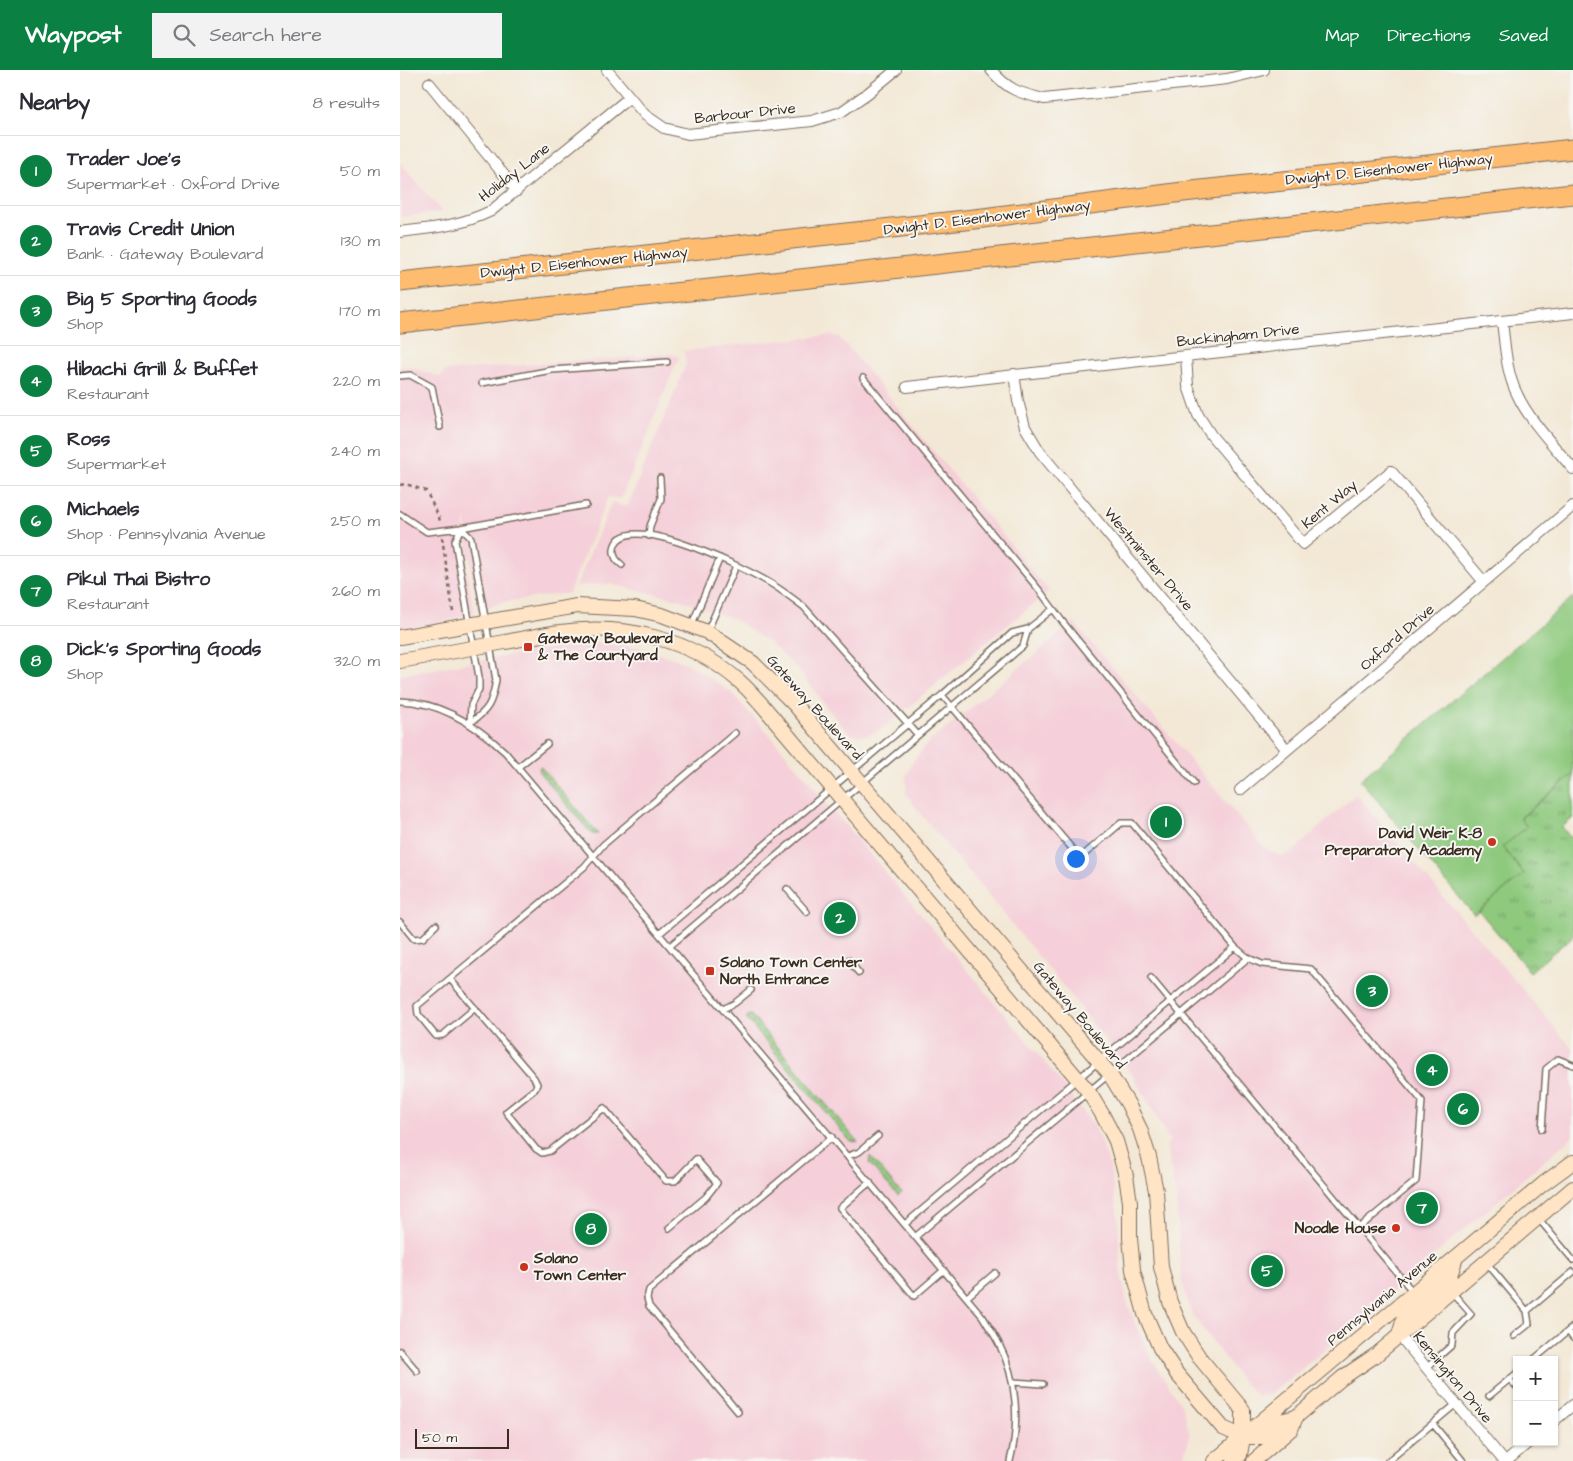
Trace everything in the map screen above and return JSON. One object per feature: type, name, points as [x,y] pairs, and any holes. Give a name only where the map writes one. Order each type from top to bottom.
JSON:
[{"type":"highway","name":"Dwight D. Eisenhower Highway","points":[[400,282],[983,218],[1183,192],[1573,149]]},
{"type":"highway","points":[[400,323],[1573,194]]},
{"type":"street","name":"Barbour Drive","points":[[607,70],[645,115],[664,128],[688,134],[812,121],[841,112],[896,70]]},
{"type":"street","points":[[991,70],[1000,80],[1018,93],[1044,99],[1227,79],[1264,70]]},
{"type":"street","points":[[429,83],[517,191]]},
{"type":"street","name":"Holiday Lane","points":[[400,232],[472,221],[491,212],[630,98]]},
{"type":"street","name":"Buckingham Drive","points":[[907,386],[1573,313]]},
{"type":"street","points":[[1502,321],[1510,375],[1517,394],[1533,419],[1573,469]]},
{"type":"street","name":"Kent Way","points":[[1186,356],[1188,386],[1198,414],[1210,435],[1303,544],[1391,471],[1484,582]]},
{"type":"street","name":"Westminster Drive","points":[[1014,374],[1018,401],[1026,427],[1040,452],[1287,750]]},
{"type":"street","name":"Oxford Drive","points":[[1240,790],[1573,506]]},
{"type":"street","name":"Gateway Boulevard","points":[[400,637],[577,606],[602,606],[635,609],[662,615],[692,625],[731,647],[759,668],[795,705],[863,783],[1110,1073],[1140,1129],[1149,1157],[1156,1191],[1161,1266],[1170,1302],[1183,1332],[1199,1357],[1243,1410],[1243,1437]]},
{"type":"street","points":[[400,661],[562,632],[598,629],[632,632],[666,640],[695,652],[732,676],[756,698],[1088,1091],[1116,1141],[1126,1176],[1130,1202],[1130,1238],[1133,1270],[1145,1314],[1160,1348],[1177,1374],[1223,1428],[1243,1437],[1264,1437],[1284,1420],[1296,1417],[1342,1378],[1376,1355],[1573,1188]]},
{"type":"street","name":"Pennsylvania Avenue","points":[[1214,1461],[1456,1256],[1543,1184],[1573,1162]]},
{"type":"street","points":[[1399,1335],[1404,1315],[1450,1276],[1456,1256]]},
{"type":"street","points":[[1370,1329],[1399,1335]]},
{"type":"street","name":"Kensington Drive","points":[[1399,1335],[1505,1461]]},
{"type":"street","points":[[1558,1418],[1573,1405]]},
{"type":"street","points":[[1255,1461],[1292,1429],[1296,1417]]},
{"type":"street","points":[[1234,1461],[1240,1455],[1243,1437]]},
{"type":"street","points":[[1505,1461],[1524,1446]]},
{"type":"lane","points":[[482,382],[552,370],[667,362]]},
{"type":"lane","points":[[400,376],[410,375],[432,388],[440,427]]},
{"type":"lane","points":[[863,378],[1040,591],[1052,609],[1194,783]]},
{"type":"lane","points":[[649,536],[650,526],[661,499],[660,478]]},
{"type":"lane","points":[[400,514],[427,532],[461,528],[586,505]]},
{"type":"lane","points":[[461,528],[471,538],[496,680],[493,695],[484,714],[470,723]]},
{"type":"lane","points":[[461,528],[455,541],[479,677],[479,689],[471,706],[470,723]]},
{"type":"lane","points":[[622,565],[616,559],[614,551],[616,543],[623,536],[631,534],[661,537],[704,551],[763,579],[790,595],[804,607],[918,736]]},
{"type":"lane","points":[[692,625],[720,558]]},
{"type":"lane","points":[[707,632],[736,566]]},
{"type":"lane","points":[[659,934],[908,724],[1012,633],[1028,629],[1052,609]]},
{"type":"lane","points":[[670,946],[1023,646],[1028,629]]},
{"type":"lane","points":[[942,695],[1080,858],[1121,823],[1132,823],[1235,946],[1248,958],[1262,964],[1311,970],[1422,1101],[1416,1181],[1360,1228]]},
{"type":"lane","points":[[400,701],[431,706],[457,716],[487,734],[505,752],[967,1297],[983,1317],[1000,1345],[1012,1382],[1016,1426],[1010,1461]]},
{"type":"lane","points":[[474,1008],[442,1035],[436,1036],[418,1014],[417,1006],[584,867],[603,845],[735,733]]},
{"type":"lane","points":[[518,767],[547,744]]},
{"type":"lane","points":[[787,889],[807,912]]},
{"type":"lane","points":[[400,922],[414,938],[423,938],[436,925]]},
{"type":"lane","points":[[905,1224],[1235,946]]},
{"type":"lane","points":[[916,1237],[1248,958]]},
{"type":"lane","points":[[848,960],[859,973]]},
{"type":"lane","points":[[1151,978],[1413,1292]]},
{"type":"lane","points":[[450,979],[534,1078],[537,1084],[535,1089],[506,1112],[536,1149],[542,1153],[550,1151],[604,1108],[666,1181],[675,1181],[696,1159],[717,1183],[706,1197],[669,1228]]},
{"type":"lane","points":[[723,1009],[736,1003],[752,990]]},
{"type":"lane","points":[[1542,1129],[1546,1070],[1558,1059],[1573,1064]]},
{"type":"lane","points":[[848,1156],[859,1152],[878,1136]]},
{"type":"lane","points":[[738,1412],[649,1306],[647,1298],[649,1290],[832,1137]]},
{"type":"lane","points":[[870,1182],[840,1208],[914,1296],[944,1270]]},
{"type":"lane","points":[[1538,1218],[1573,1260]]},
{"type":"lane","points":[[1486,1262],[1527,1311],[1529,1324],[1514,1336]]},
{"type":"lane","points":[[1527,1311],[1573,1272]]},
{"type":"lane","points":[[967,1297],[996,1273]]},
{"type":"lane","points":[[1426,1368],[1452,1345],[1453,1332],[1471,1314],[1451,1291]]},
{"type":"lane","points":[[1538,1356],[1573,1327]]},
{"type":"lane","points":[[1568,1331],[1573,1338]]},
{"type":"lane","points":[[400,1351],[417,1371]]},
{"type":"lane","points":[[1489,1396],[1513,1376]]},
{"type":"lane","points":[[1509,1379],[1513,1383]]},
{"type":"lane","points":[[1012,1382],[1043,1384]]},
{"type":"lane","points":[[1388,1461],[1456,1404]]},
{"type":"lane","points":[[1433,1424],[1463,1461]]},
{"type":"shaded area","points":[[400,162],[442,212],[400,217]]},
{"type":"shaded area","points":[[832,335],[839,337],[847,346],[1049,591],[881,730],[865,736],[850,734],[830,712],[798,669],[770,643],[733,619],[681,600],[656,594],[608,584],[576,586],[612,502],[627,507],[686,365],[684,351]]},
{"type":"shaded area","points":[[671,354],[679,357],[621,499],[608,497],[569,593],[503,602],[478,611],[467,544],[466,515],[462,543],[475,613],[435,624],[400,629],[400,367],[410,367],[441,377],[445,371]]},
{"type":"shaded area","points":[[1074,622],[1263,846],[1272,852],[1282,856],[1292,852],[1356,794],[1573,1049],[1573,1136],[1356,1325],[1269,1395],[1257,1396],[1242,1381],[1192,1315],[1181,1279],[1176,1196],[1166,1145],[1170,1141],[1132,1074],[1064,987],[915,807],[906,793],[906,777],[913,761],[927,744]]},
{"type":"shaded area","name":"Solano Town Center","points":[[596,643],[641,648],[687,663],[731,692],[774,740],[1052,1071],[1095,1126],[1110,1167],[1118,1219],[1121,1273],[1127,1301],[1138,1331],[1152,1360],[1183,1407],[1190,1436],[1182,1461],[400,1461],[400,675],[539,650]]},
{"type":"green space","name":"David Weir K-8 Preparatory Academy","points":[[1573,597],[1573,774],[1520,818],[1527,827],[1502,847],[1524,874],[1474,915],[1360,780]]},
{"type":"green space","points":[[540,766],[598,834],[592,834],[539,772]]},
{"type":"green space","points":[[1573,774],[1573,818],[1562,827],[1573,841],[1573,936],[1530,972],[1479,911],[1524,874],[1502,847],[1527,827],[1520,819]]},
{"type":"green space","points":[[750,1014],[858,1142],[850,1141],[746,1018]]},
{"type":"green space","points":[[870,1156],[901,1193],[898,1196],[869,1163]]},
{"type":"place","name":"Gateway Boulevard & The Courtyard","points":[[528,647]]},
{"type":"place","name":"Trader Joe's","points":[[1166,822]]},
{"type":"place","name":"David Weir K-8 Preparatory Academy","points":[[1492,842]]},
{"type":"place","name":"Travis Credit Union","points":[[840,918]]},
{"type":"place","name":"Solano Town Center North Entrance","points":[[710,971]]},
{"type":"place","name":"Big 5 Sporting Goods","points":[[1372,991]]},
{"type":"place","name":"Hibachi Grill & Buffet","points":[[1432,1070]]},
{"type":"place","name":"Michaels","points":[[1463,1109]]},
{"type":"place","name":"Pikul Thai Bistro","points":[[1422,1208]]},
{"type":"place","name":"Noodle House","points":[[1396,1228]]},
{"type":"place","name":"Dick's Sporting Goods","points":[[591,1229]]},
{"type":"place","name":"Solano Town Center","points":[[524,1267]]},
{"type":"place","name":"Ross","points":[[1267,1271]]}]
